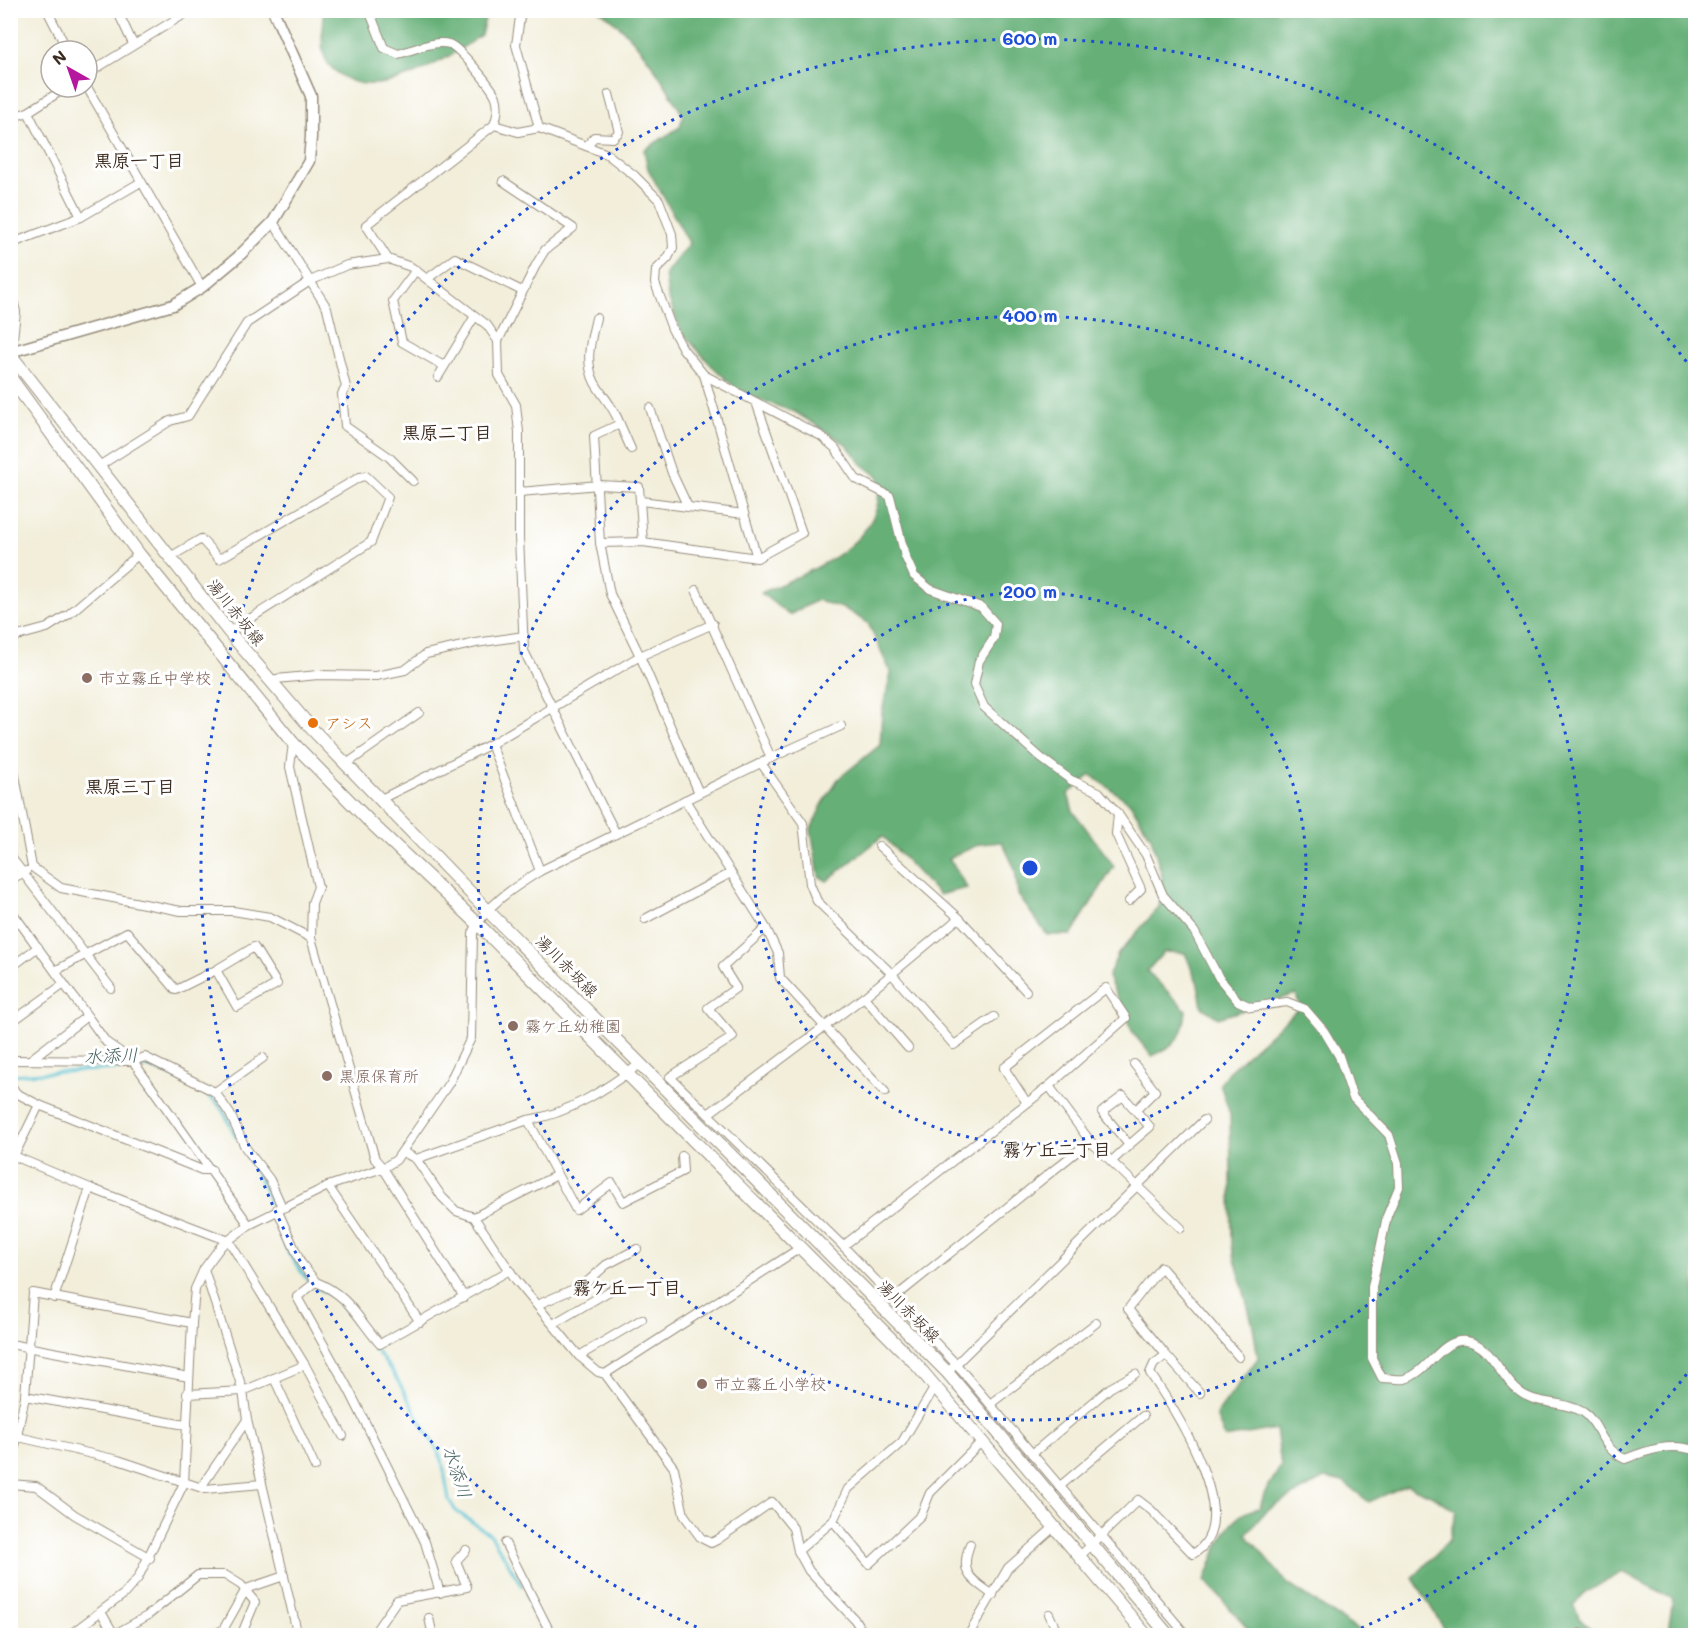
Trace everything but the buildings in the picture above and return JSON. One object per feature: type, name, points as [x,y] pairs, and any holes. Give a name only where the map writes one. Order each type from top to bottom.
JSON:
[{"type":"main road","points":[[10,297],[14,312],[10,347]]},
{"type":"main road","name":"湯川赤坂線","points":[[10,353],[229,632],[270,682],[345,765],[489,912],[951,1368],[1096,1539],[1169,1635]]},
{"type":"main road","name":"湯川赤坂線","points":[[10,377],[139,554],[293,743],[369,821],[477,924],[936,1385],[1147,1635]]},
{"type":"street","points":[[47,10],[62,39]]},
{"type":"street","points":[[117,10],[133,44]]},
{"type":"street","points":[[10,353],[174,305],[202,287],[238,257],[273,222],[309,161],[311,96],[273,10]]},
{"type":"street","points":[[369,10],[384,48],[398,54],[438,43],[451,44],[496,98],[497,116],[494,125],[366,225],[388,259]]},
{"type":"street","points":[[521,10],[516,45],[539,128]]},
{"type":"street","points":[[99,66],[187,12]]},
{"type":"street","points":[[587,146],[594,137],[613,138],[619,132],[609,94]]},
{"type":"street","points":[[10,118],[27,112],[48,99]]},
{"type":"street","points":[[94,99],[202,287]]},
{"type":"street","points":[[27,112],[81,217]]},
{"type":"street","points":[[494,125],[518,132],[539,128],[607,154],[659,200],[672,234],[673,248],[668,258],[656,270],[655,283],[672,329],[683,349],[704,375],[757,405],[821,436],[835,448],[856,478],[890,496],[905,556],[914,576],[930,589],[981,607],[996,624],[994,638],[979,662],[974,685],[984,707],[1049,764],[1071,780],[1099,792],[1118,814],[1146,855],[1163,895],[1194,931],[1219,978],[1238,1001],[1251,1007],[1287,1002],[1305,1009],[1324,1031],[1339,1056],[1353,1098],[1389,1135],[1398,1163],[1399,1187],[1387,1216],[1372,1287],[1372,1358],[1382,1377],[1404,1379],[1424,1370],[1448,1344],[1466,1341],[1484,1348],[1515,1388],[1532,1400],[1568,1406],[1585,1414],[1612,1453],[1625,1459],[1648,1450],[1677,1446],[1695,1452]]},
{"type":"street","points":[[503,181],[573,228],[545,250],[522,291],[498,341],[500,375],[516,405],[524,651],[616,834]]},
{"type":"street","points":[[10,244],[81,217],[141,182]]},
{"type":"street","points":[[273,222],[327,308],[346,387],[342,394],[345,426],[389,458],[413,482]]},
{"type":"street","points":[[427,279],[455,258],[522,291]]},
{"type":"street","points":[[99,466],[170,421],[188,416],[247,323],[310,281],[347,265],[388,259],[416,270],[487,325],[498,341]]},
{"type":"street","points":[[416,270],[393,301],[402,342],[444,366]]},
{"type":"street","points":[[438,377],[475,316]]},
{"type":"street","points":[[596,318],[588,359],[595,383],[613,405],[631,449]]},
{"type":"street","points":[[704,375],[757,558]]},
{"type":"street","points":[[600,543],[643,542],[757,558],[802,533],[757,405]]},
{"type":"street","points":[[650,408],[688,507]]},
{"type":"street","points":[[620,424],[594,436],[599,485],[600,543],[610,594],[640,656],[699,794]]},
{"type":"street","points":[[170,557],[201,539],[219,559],[313,502],[360,477],[366,476],[388,497],[371,542],[229,632]]},
{"type":"street","points":[[520,492],[599,485],[639,487],[643,542]]},
{"type":"street","points":[[641,501],[744,514]]},
{"type":"street","points":[[10,638],[46,628],[69,614],[139,554]]},
{"type":"street","points":[[696,590],[771,758]]},
{"type":"street","points":[[379,800],[491,744],[640,656],[713,624]]},
{"type":"street","points":[[270,682],[276,679],[318,675],[376,676],[405,670],[426,654],[524,636]]},
{"type":"street","points":[[345,765],[419,713]]},
{"type":"street","points":[[68,1635],[124,1594],[138,1578],[150,1558],[184,1483],[185,1425],[195,1289],[204,1269],[221,1246],[249,1225],[279,1208],[328,1186],[384,1168],[403,1152],[448,1083],[471,1038],[473,933],[477,924],[511,890],[540,872],[841,726]]},
{"type":"street","points":[[293,743],[290,767],[318,887],[312,903],[310,938],[375,1159],[384,1168],[435,1254],[464,1297]]},
{"type":"street","points":[[491,744],[540,872]]},
{"type":"street","points":[[10,749],[32,867],[61,888],[181,911],[233,911],[270,917],[310,938]]},
{"type":"street","points":[[761,763],[803,824],[810,885],[817,901],[891,973],[954,1045],[994,1017]]},
{"type":"street","points":[[685,800],[766,928],[778,952],[780,978],[885,1092]]},
{"type":"street","points":[[1118,814],[1116,834],[1141,889],[1129,901]]},
{"type":"street","points":[[879,846],[959,918],[1026,991]]},
{"type":"street","points":[[10,856],[111,988]]},
{"type":"street","points":[[10,880],[32,867]]},
{"type":"street","points":[[645,919],[731,873]]},
{"type":"street","points":[[12,913],[106,1042],[133,1061],[249,1225]]},
{"type":"street","points":[[708,1114],[864,997],[959,918]]},
{"type":"street","points":[[766,928],[723,967],[736,988],[708,1008],[733,1037],[670,1077],[894,1298],[951,1368],[990,1404],[1032,1454],[1096,1539],[1187,1635]]},
{"type":"street","points":[[55,971],[127,932],[176,990],[254,947],[277,984],[237,1007],[216,970]]},
{"type":"street","points":[[10,968],[38,947]]},
{"type":"street","points":[[10,1023],[64,984]]},
{"type":"street","points":[[843,1246],[1050,1086],[1126,1018],[1106,987],[1004,1068],[1028,1103]]},
{"type":"street","points":[[864,997],[908,1048]]},
{"type":"street","points":[[30,1060],[87,1016]]},
{"type":"street","points":[[10,1060],[133,1061],[145,1057],[215,1092],[230,1114],[245,1147],[270,1180],[301,1263],[316,1282],[335,1290],[353,1307],[364,1326],[380,1344],[510,1270]]},
{"type":"street","points":[[215,1092],[263,1058]]},
{"type":"street","points":[[416,1159],[528,1120],[557,1113],[598,1093],[641,1063]]},
{"type":"street","points":[[1134,1064],[1155,1091],[1136,1110]]},
{"type":"street","points":[[10,1083],[16,1094],[39,1105],[202,1170],[212,1170]]},
{"type":"street","points":[[1050,1086],[1090,1141],[1113,1160],[1181,1228]]},
{"type":"street","points":[[1113,1160],[1150,1127],[1123,1096],[1102,1112],[1129,1145]]},
{"type":"street","points":[[39,1105],[14,1156],[90,1188],[229,1241],[305,1365],[343,1436]]},
{"type":"street","points":[[528,1120],[576,1210],[612,1183],[623,1202],[683,1171],[682,1156]]},
{"type":"street","points":[[951,1368],[1204,1120]]},
{"type":"street","points":[[894,1298],[1090,1141]]},
{"type":"street","points":[[403,1152],[416,1159],[456,1211],[474,1217],[510,1270],[579,1356],[598,1372],[605,1374],[674,1468],[684,1515],[701,1538],[711,1542],[717,1540],[772,1502],[793,1528],[798,1551],[809,1571],[855,1620],[865,1635]]},
{"type":"street","points":[[474,1217],[557,1174]]},
{"type":"street","points":[[328,1186],[420,1322]]},
{"type":"street","points":[[54,1298],[90,1188]]},
{"type":"street","points":[[605,1374],[801,1248]]},
{"type":"street","points":[[537,1305],[585,1284],[606,1265],[637,1249]]},
{"type":"street","points":[[1200,1393],[1128,1309],[1161,1267],[1239,1357]]},
{"type":"street","points":[[204,1269],[243,1391],[247,1420],[298,1635]]},
{"type":"street","points":[[316,1282],[297,1297],[349,1390],[425,1542],[440,1593]]},
{"type":"street","points":[[553,1324],[618,1286]]},
{"type":"street","points":[[10,1472],[15,1437],[25,1396],[33,1293],[192,1323]]},
{"type":"street","points":[[579,1356],[642,1319]]},
{"type":"street","points":[[990,1404],[1096,1323]]},
{"type":"street","points":[[10,1344],[189,1377]]},
{"type":"street","points":[[1080,1556],[1138,1500],[1151,1510],[1193,1554],[1204,1548],[1215,1522],[1211,1492],[1192,1445],[1150,1373],[1154,1364],[1166,1355]]},
{"type":"street","points":[[188,1394],[243,1391],[305,1365]]},
{"type":"street","points":[[1032,1454],[1110,1388],[1135,1374]]},
{"type":"street","points":[[274,1378],[315,1467]]},
{"type":"street","points":[[798,1551],[833,1521],[848,1489],[902,1442],[936,1385]]},
{"type":"street","points":[[25,1396],[185,1425]]},
{"type":"street","points":[[1059,1487],[1143,1416]]},
{"type":"street","points":[[201,1487],[247,1420]]},
{"type":"street","points":[[15,1437],[118,1460],[205,1489],[262,1484]]},
{"type":"street","points":[[833,1521],[869,1564],[921,1515],[930,1493],[982,1441]]},
{"type":"street","points":[[10,1484],[36,1486],[75,1515],[150,1558]]},
{"type":"street","points":[[968,1635],[1008,1568],[1054,1527]]},
{"type":"street","points":[[505,1543],[552,1635]]},
{"type":"street","points":[[970,1544],[964,1562],[969,1577],[993,1595]]},
{"type":"street","points":[[372,1635],[397,1600],[467,1587],[456,1561],[466,1550]]},
{"type":"street","points":[[101,1612],[115,1635],[147,1616],[198,1575],[219,1573],[232,1578],[246,1589],[256,1604],[241,1635]]},
{"type":"street","points":[[209,1635],[223,1630],[246,1589],[284,1576]]},
{"type":"street","points":[[1049,1614],[1059,1635]]},
{"type":"street","points":[[429,1618],[432,1635]]},
{"type":"green space","points":[[323,11],[487,11],[481,35],[467,45],[412,75],[372,84],[354,82],[339,74],[327,62],[322,47]]},
{"type":"green space","points":[[600,11],[1695,11],[1695,1635],[1670,1635],[1668,1631],[1673,1599],[1623,1572],[1584,1593],[1574,1606],[1579,1618],[1597,1635],[1448,1635],[1413,1578],[1449,1540],[1456,1511],[1431,1495],[1407,1485],[1369,1502],[1343,1482],[1325,1478],[1267,1510],[1246,1534],[1288,1584],[1356,1629],[1376,1635],[1253,1635],[1205,1580],[1218,1546],[1230,1525],[1248,1511],[1260,1508],[1264,1494],[1281,1466],[1276,1429],[1225,1438],[1216,1415],[1258,1358],[1253,1326],[1232,1247],[1230,1114],[1220,1084],[1228,1072],[1300,1007],[1296,994],[1218,1018],[1202,1007],[1198,984],[1185,953],[1164,952],[1147,971],[1186,1010],[1185,1019],[1181,1034],[1173,1044],[1152,1056],[1133,1033],[1108,977],[1118,954],[1159,907],[1162,876],[1151,837],[1130,803],[1091,775],[1068,794],[1073,811],[1114,866],[1071,935],[1047,935],[1018,895],[1015,869],[1002,842],[980,844],[949,858],[967,888],[939,895],[883,836],[827,881],[819,876],[811,829],[838,779],[880,745],[882,712],[891,673],[868,623],[845,609],[817,600],[789,615],[761,593],[828,562],[857,539],[868,526],[876,510],[879,477],[862,464],[846,444],[795,412],[742,394],[710,364],[681,331],[668,297],[665,274],[689,243],[648,169],[644,150],[680,127],[683,116],[658,73],[637,44],[613,20]]},
{"type":"waterway","name":"水添川","points":[[10,1075],[149,1067],[166,1073],[210,1097],[222,1110],[236,1137]]},
{"type":"waterway","name":"水添川","points":[[247,1156],[265,1189],[288,1253],[309,1282]]},
{"type":"waterway","name":"水添川","points":[[318,1288],[336,1298],[394,1374],[442,1459],[449,1500],[456,1511],[491,1535],[522,1586]]},
{"type":"waterway","name":"水添川","points":[[527,1594],[531,1608],[547,1636]]},
{"type":"place","name":"市立霧丘中学校","points":[[87,678]]},
{"type":"place","name":"アシス","points":[[313,723]]},
{"type":"place","name":"霧ケ丘幼稚園","points":[[513,1026]]},
{"type":"place","name":"黒原保育所","points":[[327,1076]]},
{"type":"place","name":"市立霧丘小学校","points":[[702,1384]]},
{"type":"district","name":"黒原一丁目","points":[[139,161]]},
{"type":"district","name":"黒原二丁目","points":[[447,433]]},
{"type":"district","name":"黒原三丁目","points":[[130,787]]},
{"type":"district","name":"霧ケ丘二丁目","points":[[1057,1150]]},
{"type":"district","name":"霧ケ丘一丁目","points":[[627,1288]]}]
